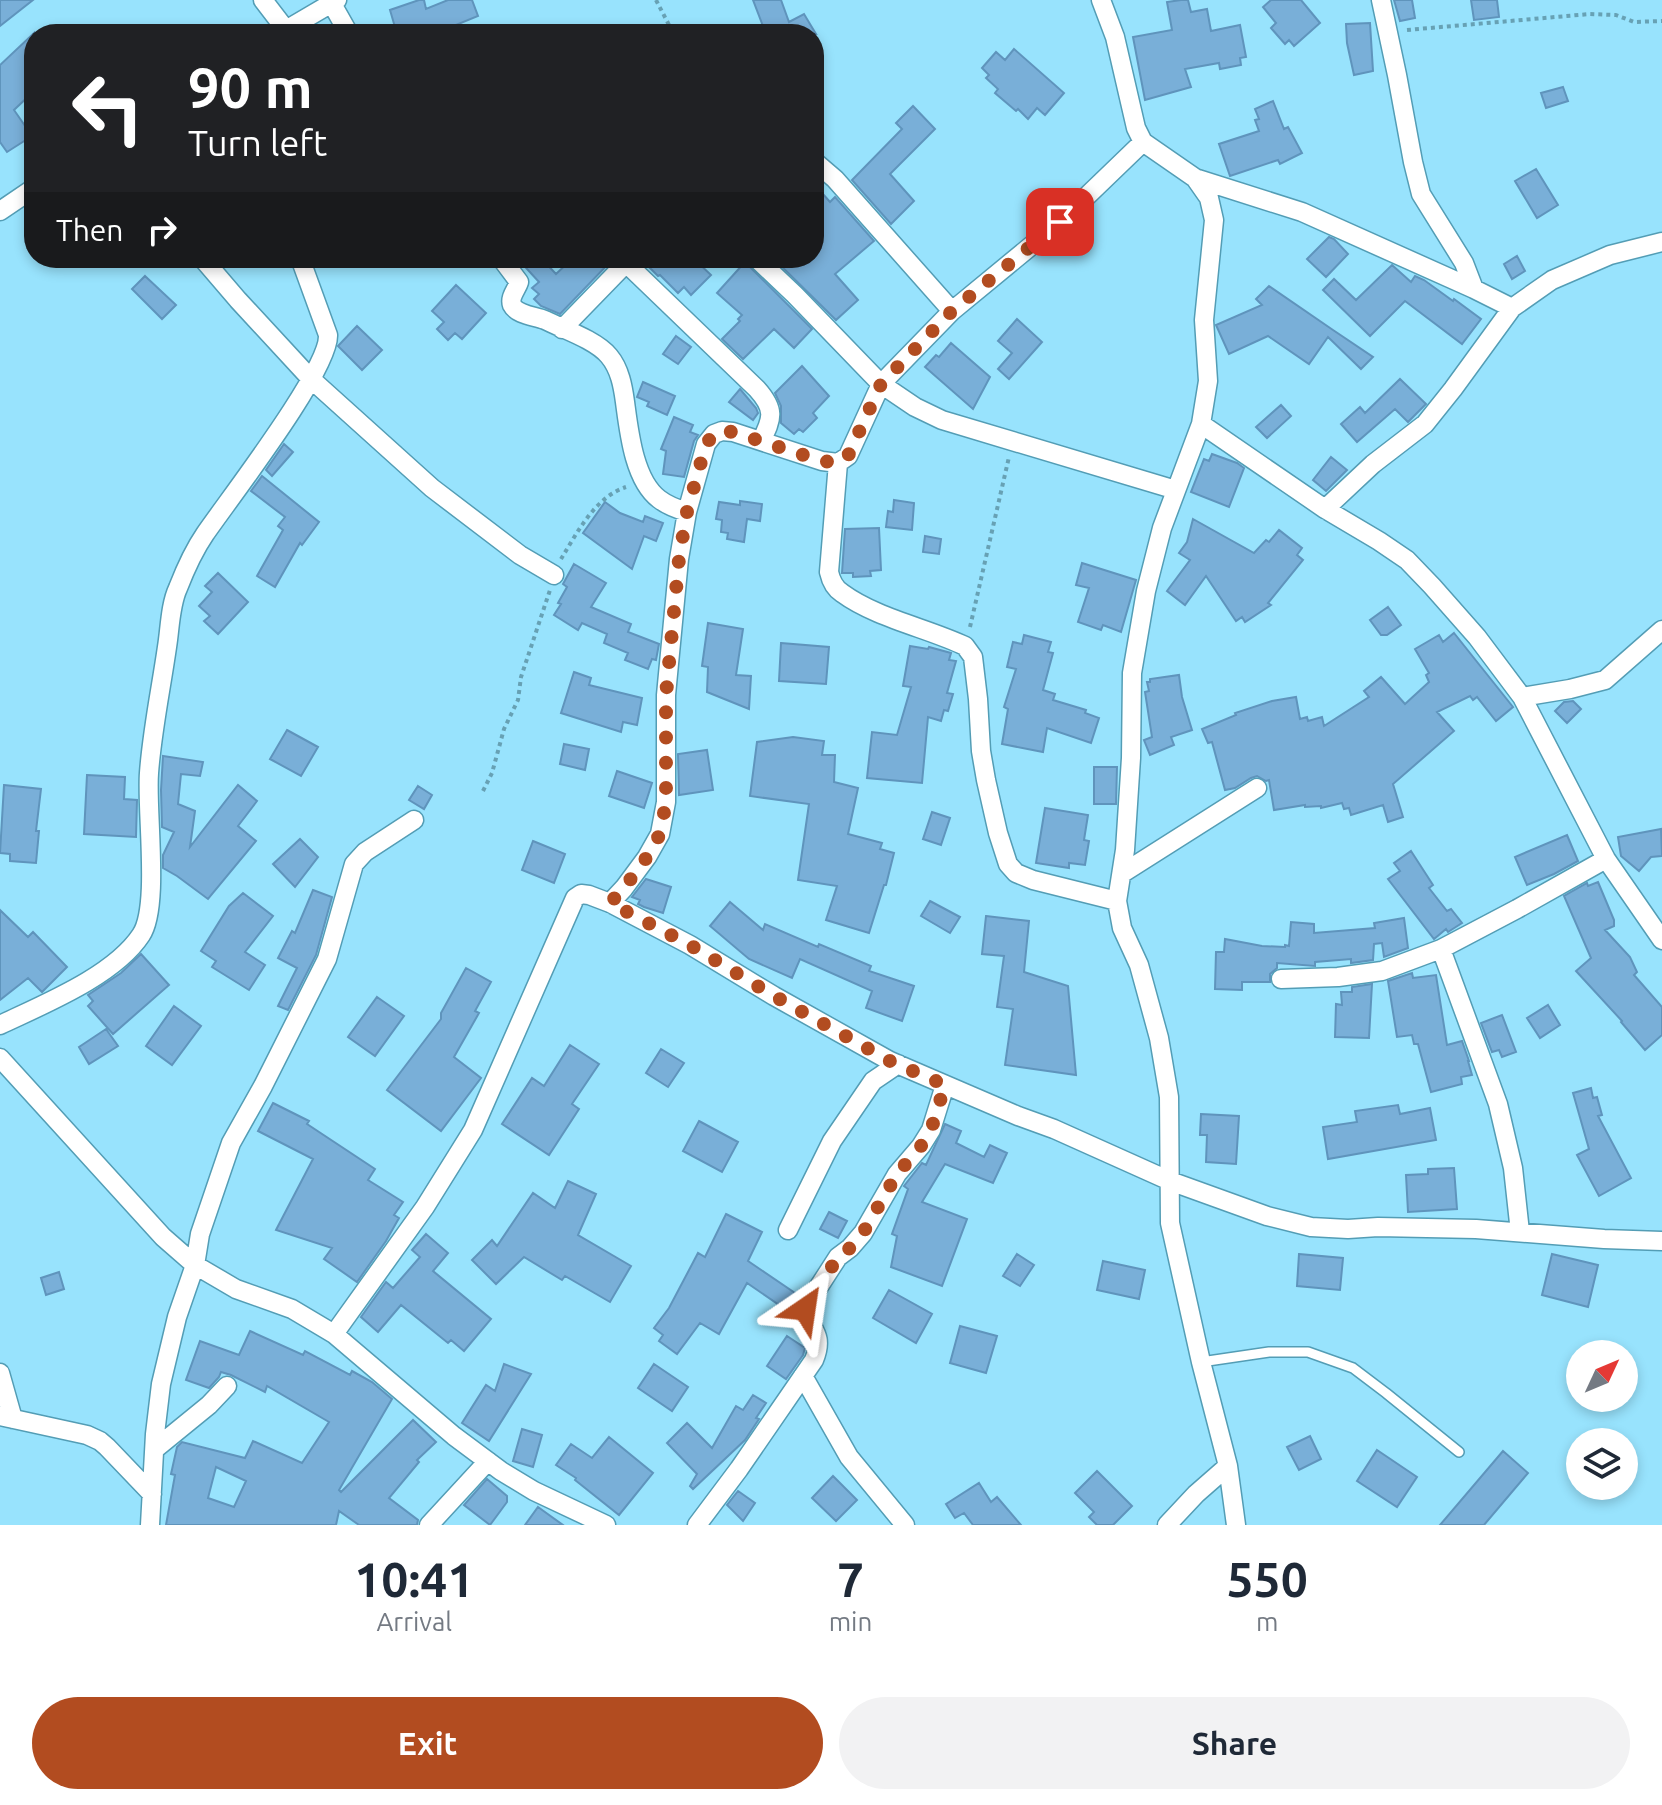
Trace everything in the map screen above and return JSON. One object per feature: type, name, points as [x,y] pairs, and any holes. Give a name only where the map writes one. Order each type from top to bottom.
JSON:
[{"type":"street","points":[[263,0],[277,24]]},
{"type":"street","points":[[1101,0],[1115,37],[1136,128],[1143,142],[1195,178],[1302,212],[1512,308]]},
{"type":"street","points":[[1381,0],[1421,194],[1464,263],[1474,289]]},
{"type":"street","points":[[295,24],[334,1],[344,24]]},
{"type":"street","points":[[610,903],[647,857],[660,834],[666,802],[666,695],[679,559],[687,512],[706,444],[714,434],[733,432],[822,461],[838,463],[848,456],[881,384],[952,311],[1060,222],[1143,142]]},
{"type":"street","points":[[824,170],[952,311]]},
{"type":"street","points":[[1195,178],[1209,198],[1214,220],[1204,320],[1208,381],[1201,424],[1162,528],[1146,591],[1132,673],[1131,758],[1123,873],[1117,901],[1122,928],[1139,965],[1159,1038],[1169,1097],[1170,1223],[1228,1466],[1236,1525]]},
{"type":"street","points":[[0,211],[24,195]]},
{"type":"street","points":[[1325,509],[1373,464],[1425,424],[1512,308],[1552,280],[1610,255],[1662,242]]},
{"type":"street","points":[[211,268],[311,379],[432,488],[520,555],[554,575]]},
{"type":"street","points":[[0,1025],[52,1001],[116,964],[145,929],[150,902],[149,774],[176,591],[203,537],[311,379],[329,343],[304,268]]},
{"type":"street","points":[[508,268],[519,282],[511,299],[513,307],[594,344],[610,356],[622,380],[634,455],[644,482],[657,498],[687,512]]},
{"type":"street","points":[[562,329],[620,268]]},
{"type":"street","points":[[636,268],[767,401],[771,411],[770,424],[761,441]]},
{"type":"street","points":[[767,268],[881,384],[915,407],[942,420],[1013,443],[1176,490]]},
{"type":"street","points":[[1201,424],[1325,509],[1407,560],[1477,637],[1522,697],[1606,859],[1662,940]]},
{"type":"street","points":[[838,463],[829,572],[831,582],[840,592],[879,613],[965,646],[973,657],[981,751],[998,833],[1008,864],[1016,873],[1033,880],[1117,901]]},
{"type":"street","points":[[1522,697],[1605,680],[1662,630]]},
{"type":"street","points":[[1123,873],[1257,788]]},
{"type":"street","points":[[150,1525],[161,1384],[177,1317],[195,1265],[200,1234],[231,1143],[327,959],[354,864],[365,852],[414,820]]},
{"type":"street","points":[[1281,979],[1338,977],[1382,971],[1441,949],[1606,859]]},
{"type":"street","points":[[334,1334],[425,1207],[473,1130],[575,898],[581,894],[610,903],[690,945],[774,996],[898,1064],[1170,1181],[1267,1216],[1311,1227],[1449,1228],[1662,1241]]},
{"type":"street","points":[[1441,949],[1498,1104],[1513,1168],[1520,1232]]},
{"type":"street","points":[[864,1047],[873,1081]]},
{"type":"street","points":[[0,1058],[163,1237],[195,1265],[236,1289],[292,1309],[334,1334],[488,1461],[534,1491],[606,1525]]},
{"type":"street","points":[[788,1230],[832,1141],[873,1081],[898,1064]]},
{"type":"street","points":[[697,1525],[814,1360],[818,1336],[806,1313],[807,1305],[838,1257],[863,1233],[897,1174],[921,1146],[931,1130],[945,1085]]},
{"type":"street","points":[[0,1373],[7,1417],[87,1435],[100,1441],[152,1494]]},
{"type":"street","points":[[803,1376],[849,1457],[905,1525]]},
{"type":"street","points":[[155,1449],[209,1405],[227,1386]]},
{"type":"street","points":[[429,1525],[488,1461]]},
{"type":"street","points":[[1167,1525],[1228,1466]]},
{"type":"lane","points":[[1201,1362],[1269,1352],[1308,1352],[1353,1368],[1459,1452]]},
{"type":"path","points":[[656,0],[668,24]]},
{"type":"path","points":[[1388,31],[1590,14],[1616,15],[1634,22],[1662,21]]},
{"type":"path","points":[[965,646],[1013,443]]},
{"type":"path","points":[[483,791],[492,773],[504,729],[518,700],[521,677],[562,557],[605,499],[620,489],[644,482]]},
{"type":"building","points":[[0,0],[33,0],[0,26]]},
{"type":"building","points":[[419,0],[424,0],[426,9],[448,0],[472,0],[478,16],[458,24],[394,24],[390,10]]},
{"type":"building","points":[[753,0],[781,0],[789,22],[804,14],[810,24],[762,24]]},
{"type":"building","points":[[1188,0],[1191,12],[1207,9],[1211,31],[1240,25],[1246,57],[1240,58],[1241,65],[1220,69],[1219,63],[1185,69],[1191,87],[1145,100],[1133,37],[1172,30],[1167,2]]},
{"type":"building","points":[[1271,0],[1301,0],[1320,23],[1294,46],[1289,40],[1285,44],[1271,28],[1276,23],[1263,7]]},
{"type":"building","points":[[1394,0],[1412,0],[1415,18],[1400,21]]},
{"type":"building","points":[[1471,0],[1497,0],[1499,17],[1474,20]]},
{"type":"building","points":[[1370,23],[1373,71],[1354,75],[1346,24]]},
{"type":"building","points":[[24,42],[24,100],[14,110],[24,124],[24,141],[7,152],[0,142],[0,65]]},
{"type":"building","points":[[1014,49],[1064,93],[1045,115],[1037,108],[1028,119],[995,93],[998,89],[986,78],[989,75],[982,68],[996,52],[1005,60]]},
{"type":"building","points":[[1563,87],[1568,101],[1546,108],[1541,93]]},
{"type":"building","points":[[1273,101],[1284,129],[1288,127],[1302,153],[1280,164],[1278,160],[1230,176],[1219,144],[1259,131],[1255,109]]},
{"type":"building","points":[[913,106],[935,129],[890,174],[914,201],[891,224],[852,180],[902,129],[896,123]]},
{"type":"building","points":[[1536,169],[1558,205],[1537,218],[1515,181]]},
{"type":"building","points":[[824,195],[830,202],[835,197],[874,241],[835,274],[858,300],[836,320],[783,268],[824,268]]},
{"type":"building","points":[[1329,237],[1348,254],[1326,277],[1307,259]]},
{"type":"building","points":[[1517,256],[1525,271],[1512,279],[1504,264]]},
{"type":"building","points":[[1392,265],[1411,282],[1415,276],[1424,280],[1481,319],[1462,344],[1405,301],[1370,336],[1323,290],[1334,279],[1356,300]]},
{"type":"building","points":[[526,268],[550,268],[556,274],[562,268],[604,268],[560,314],[541,306],[534,299],[539,294],[532,288],[539,282]]},
{"type":"building","points":[[650,268],[704,268],[711,275],[691,295],[684,287],[678,293]]},
{"type":"building","points":[[740,268],[751,268],[812,329],[794,348],[774,329],[743,359],[722,339],[742,315],[717,293]]},
{"type":"building","points":[[145,276],[176,305],[162,319],[132,289]]},
{"type":"building","points":[[456,285],[486,313],[462,339],[455,333],[448,340],[437,329],[444,322],[432,311]]},
{"type":"building","points":[[1269,286],[1373,357],[1361,369],[1328,337],[1309,364],[1268,336],[1229,354],[1216,325],[1262,305],[1256,299]]},
{"type":"building","points":[[1017,319],[1042,342],[1009,379],[998,369],[1012,353],[998,341]]},
{"type":"building","points":[[357,326],[382,350],[362,370],[338,346]]},
{"type":"building","points":[[676,336],[691,347],[678,364],[663,354]]},
{"type":"building","points":[[951,343],[990,377],[973,409],[925,367]]},
{"type":"building","points":[[802,366],[829,396],[813,413],[817,418],[803,432],[799,429],[794,434],[781,423],[781,406],[775,393]]},
{"type":"building","points":[[1400,379],[1426,404],[1408,422],[1395,409],[1357,442],[1341,424],[1360,407],[1365,413]]},
{"type":"building","points":[[643,382],[675,396],[667,415],[647,406],[649,402],[637,397]]},
{"type":"building","points":[[740,389],[756,408],[758,413],[753,420],[729,402]]},
{"type":"building","points":[[1281,405],[1291,416],[1267,438],[1256,427]]},
{"type":"building","points":[[674,417],[693,425],[690,432],[698,435],[684,477],[663,474],[666,451],[661,449]]},
{"type":"building","points":[[284,444],[293,452],[272,476],[266,470]]},
{"type":"building","points":[[1212,454],[1244,468],[1229,507],[1191,492],[1204,459],[1209,461]]},
{"type":"building","points":[[1331,457],[1347,470],[1326,491],[1313,480]]},
{"type":"building","points":[[262,476],[319,522],[302,545],[300,543],[275,587],[257,576],[283,530],[278,526],[285,517],[251,491]]},
{"type":"building","points":[[894,500],[914,503],[912,530],[886,527],[888,511],[893,512]]},
{"type":"building","points":[[740,501],[762,504],[760,521],[747,519],[744,542],[727,539],[728,533],[721,532],[722,520],[716,519],[719,502],[740,505]]},
{"type":"building","points":[[605,502],[620,513],[643,522],[645,516],[663,523],[656,541],[644,536],[632,569],[583,533]]},
{"type":"building","points":[[1193,519],[1254,553],[1279,530],[1302,548],[1297,555],[1303,560],[1268,603],[1271,605],[1245,622],[1242,617],[1236,621],[1206,576],[1185,605],[1167,591],[1190,560],[1179,553],[1187,542]]},
{"type":"building","points":[[879,528],[881,570],[870,571],[871,576],[853,577],[853,573],[842,573],[845,529]]},
{"type":"building","points":[[925,536],[941,539],[939,554],[923,552]]},
{"type":"building","points":[[1082,563],[1136,580],[1121,632],[1103,625],[1101,630],[1078,622],[1089,588],[1076,585]]},
{"type":"building","points":[[574,564],[606,583],[591,607],[631,624],[628,632],[659,644],[656,660],[652,659],[648,669],[625,660],[628,653],[604,643],[607,634],[582,623],[578,630],[554,615],[567,587],[563,584]]},
{"type":"building","points":[[218,573],[248,602],[218,634],[204,621],[210,616],[199,606],[212,592],[205,586]]},
{"type":"building","points":[[1388,607],[1401,625],[1387,635],[1381,635],[1370,620]]},
{"type":"building","points":[[708,623],[743,629],[736,675],[751,676],[749,709],[707,692],[708,667],[702,666]]},
{"type":"building","points":[[1454,633],[1513,707],[1496,721],[1477,697],[1473,700],[1470,696],[1437,712],[1454,731],[1393,784],[1403,817],[1388,822],[1383,805],[1351,815],[1349,808],[1344,809],[1342,803],[1321,808],[1305,805],[1274,810],[1269,780],[1257,776],[1225,790],[1212,742],[1208,743],[1202,729],[1235,713],[1296,697],[1300,719],[1307,717],[1308,721],[1322,717],[1324,726],[1369,697],[1364,691],[1381,677],[1405,704],[1429,682],[1426,675],[1429,673],[1415,649],[1439,635],[1443,642]]},
{"type":"building","points":[[1024,635],[1051,642],[1048,652],[1053,653],[1043,690],[1055,694],[1053,700],[1086,710],[1085,713],[1099,718],[1091,743],[1047,728],[1043,752],[1002,744],[1008,709],[1004,707],[1016,669],[1007,667],[1013,642],[1022,644]]},
{"type":"building","points":[[781,643],[829,647],[826,684],[779,681]]},
{"type":"building","points":[[910,646],[951,653],[949,660],[956,661],[947,693],[953,694],[948,711],[944,710],[941,721],[928,717],[922,783],[867,778],[872,732],[897,735],[911,687],[903,686]]},
{"type":"building","points":[[574,672],[591,678],[589,685],[642,698],[637,725],[623,722],[621,732],[561,713]]},
{"type":"building","points":[[1179,675],[1192,730],[1171,737],[1174,745],[1150,755],[1144,740],[1152,737],[1145,692],[1149,691],[1147,682]]},
{"type":"building","points":[[1573,701],[1581,709],[1567,723],[1555,711],[1564,702]]},
{"type":"building","points":[[287,730],[318,747],[301,776],[270,759]]},
{"type":"building","points":[[793,737],[824,741],[822,755],[835,755],[834,782],[858,788],[848,834],[882,843],[880,849],[894,853],[869,933],[826,920],[837,886],[798,880],[809,804],[750,796],[757,742]]},
{"type":"building","points":[[564,744],[589,749],[585,770],[560,764]]},
{"type":"building","points":[[707,750],[713,790],[679,795],[678,754]]},
{"type":"building","points":[[163,756],[203,762],[200,776],[181,774],[178,804],[195,811],[190,847],[238,785],[257,801],[238,826],[256,841],[208,899],[163,868],[163,855],[174,832],[162,827]]},
{"type":"building","points":[[1094,767],[1117,767],[1116,804],[1094,804]]},
{"type":"building","points":[[617,771],[652,783],[644,808],[609,796]]},
{"type":"building","points":[[87,775],[125,777],[124,799],[137,800],[136,837],[84,834]]},
{"type":"building","points":[[4,785],[41,789],[36,863],[10,861],[10,854],[0,853]]},
{"type":"building","points":[[418,786],[432,795],[424,809],[409,800]]},
{"type":"building","points":[[1045,808],[1088,815],[1084,840],[1089,841],[1085,865],[1069,863],[1069,868],[1036,863]]},
{"type":"building","points":[[932,812],[950,818],[941,845],[923,839]]},
{"type":"building","points":[[1661,829],[1662,856],[1651,857],[1639,871],[1621,856],[1618,837]]},
{"type":"building","points":[[1567,835],[1578,861],[1527,885],[1515,857]]},
{"type":"building","points":[[300,839],[318,857],[295,887],[273,864]]},
{"type":"building","points":[[533,841],[565,854],[554,883],[522,870]]},
{"type":"building","points":[[1411,851],[1433,885],[1429,888],[1447,911],[1451,909],[1462,923],[1448,932],[1446,929],[1434,939],[1388,879],[1400,871],[1394,863]]},
{"type":"building","points":[[646,879],[671,887],[663,913],[638,904],[640,900],[632,897]]},
{"type":"building","points":[[1598,882],[1614,920],[1614,926],[1605,930],[1630,957],[1637,972],[1634,975],[1662,1007],[1662,1035],[1645,1050],[1576,971],[1591,958],[1564,896],[1587,883],[1588,886]]},
{"type":"building","points":[[313,890],[332,897],[316,955],[288,1010],[278,1006],[297,968],[278,958],[292,931],[295,933]]},
{"type":"building","points":[[243,893],[273,916],[245,952],[265,965],[249,990],[212,967],[216,961],[201,951],[229,906]]},
{"type":"building","points":[[930,901],[960,917],[950,933],[921,916]]},
{"type":"building","points":[[730,902],[763,930],[765,924],[818,947],[819,944],[871,966],[869,971],[914,986],[902,1021],[866,1008],[872,991],[800,959],[792,978],[749,959],[710,926]]},
{"type":"building","points":[[0,910],[28,937],[33,932],[67,967],[42,992],[28,978],[0,1000]]},
{"type":"building","points":[[986,916],[1029,921],[1024,972],[1068,986],[1076,1075],[1005,1065],[1013,1009],[997,1007],[1004,956],[982,954]]},
{"type":"building","points":[[1404,918],[1408,948],[1384,957],[1382,943],[1374,944],[1373,960],[1351,963],[1351,959],[1315,962],[1315,966],[1277,963],[1277,968],[1270,974],[1270,982],[1242,982],[1242,990],[1215,989],[1216,952],[1224,952],[1225,939],[1285,947],[1289,946],[1291,922],[1314,924],[1314,933],[1375,928],[1374,923]]},
{"type":"building","points":[[141,954],[169,985],[113,1034],[88,1006],[93,1001],[88,995],[121,973]]},
{"type":"building","points":[[466,968],[491,982],[475,1011],[479,1013],[454,1057],[481,1078],[441,1131],[387,1090],[441,1019],[441,1013]]},
{"type":"building","points":[[1412,973],[1413,978],[1436,975],[1447,1045],[1462,1041],[1469,1061],[1472,1075],[1461,1077],[1462,1084],[1431,1092],[1418,1044],[1414,1044],[1412,1035],[1397,1037],[1388,981]]},
{"type":"building","points":[[1372,984],[1369,1038],[1335,1037],[1336,1004],[1342,1005],[1341,992],[1352,992],[1352,987]]},
{"type":"building","points":[[377,997],[404,1016],[375,1056],[348,1037]]},
{"type":"building","points":[[1548,1005],[1560,1025],[1540,1038],[1527,1018]]},
{"type":"building","points":[[174,1006],[201,1026],[172,1065],[146,1046]]},
{"type":"building","points":[[1502,1015],[1516,1052],[1502,1057],[1499,1050],[1492,1052],[1481,1023]]},
{"type":"building","points":[[106,1029],[118,1046],[89,1064],[79,1047]]},
{"type":"building","points":[[570,1045],[599,1064],[572,1104],[579,1109],[549,1155],[502,1124],[532,1078],[544,1086]]},
{"type":"building","points":[[661,1049],[684,1063],[668,1087],[646,1073]]},
{"type":"building","points":[[1591,1088],[1602,1115],[1598,1116],[1631,1178],[1599,1196],[1577,1155],[1589,1149],[1573,1093]]},
{"type":"building","points":[[273,1103],[309,1121],[307,1124],[375,1169],[368,1180],[403,1202],[394,1215],[399,1218],[386,1241],[357,1282],[324,1259],[332,1248],[276,1230],[313,1159],[258,1131]]},
{"type":"building","points":[[1398,1105],[1400,1114],[1430,1108],[1436,1140],[1328,1159],[1323,1127],[1357,1122],[1355,1111]]},
{"type":"building","points":[[1201,1114],[1239,1116],[1236,1164],[1206,1162],[1207,1135],[1200,1135]]},
{"type":"building","points":[[699,1121],[738,1142],[722,1172],[683,1151]]},
{"type":"building","points":[[945,1124],[961,1131],[956,1143],[984,1157],[990,1145],[1007,1153],[993,1183],[945,1164],[922,1202],[967,1219],[942,1286],[891,1267],[897,1236],[892,1234],[908,1189],[904,1186],[922,1163],[926,1165]]},
{"type":"building","points":[[1454,1168],[1457,1209],[1408,1212],[1406,1175],[1428,1174],[1428,1169]]},
{"type":"building","points":[[568,1181],[596,1194],[578,1235],[631,1266],[610,1302],[565,1276],[562,1280],[524,1257],[496,1284],[472,1260],[492,1240],[497,1246],[533,1193],[555,1208]]},
{"type":"building","points":[[829,1212],[847,1221],[838,1238],[820,1229]]},
{"type":"building","points":[[726,1214],[762,1232],[748,1261],[798,1295],[788,1311],[747,1283],[719,1334],[700,1323],[677,1354],[659,1341],[663,1335],[654,1328],[669,1308],[698,1253],[705,1257]]},
{"type":"building","points":[[426,1234],[448,1253],[433,1271],[491,1319],[464,1351],[451,1340],[448,1343],[401,1305],[378,1332],[361,1317],[386,1282],[393,1288],[420,1257],[412,1250]]},
{"type":"building","points":[[1017,1254],[1034,1265],[1020,1286],[1003,1276]]},
{"type":"building","points":[[1299,1254],[1343,1258],[1340,1290],[1297,1286]]},
{"type":"building","points":[[1552,1254],[1598,1265],[1588,1307],[1542,1295]]},
{"type":"building","points":[[1103,1261],[1145,1270],[1139,1299],[1097,1290]]},
{"type":"building","points":[[59,1272],[64,1289],[46,1295],[41,1278]]},
{"type":"building","points":[[889,1290],[932,1314],[916,1343],[873,1318]]},
{"type":"building","points":[[960,1326],[997,1336],[986,1373],[950,1363]]},
{"type":"building","points":[[250,1331],[303,1355],[305,1351],[350,1375],[352,1371],[372,1382],[392,1399],[339,1490],[341,1492],[413,1420],[436,1442],[417,1460],[419,1462],[389,1498],[418,1520],[417,1525],[359,1525],[339,1511],[336,1525],[166,1525],[175,1475],[171,1474],[177,1447],[182,1442],[245,1458],[253,1441],[302,1463],[329,1422],[267,1386],[265,1392],[221,1372],[209,1388],[186,1380],[200,1341],[239,1355]],"holes":[[[216,1467],[246,1481],[234,1507],[208,1498]]]},
{"type":"building","points":[[787,1336],[805,1348],[786,1379],[767,1366]]},
{"type":"building","points":[[504,1364],[531,1374],[489,1441],[462,1423],[486,1385],[495,1391]]},
{"type":"building","points":[[654,1364],[688,1387],[672,1411],[638,1388]]},
{"type":"building","points":[[753,1395],[766,1403],[756,1418],[759,1419],[745,1440],[693,1489],[690,1486],[697,1474],[667,1443],[687,1423],[712,1448],[736,1406],[743,1410]]},
{"type":"building","points":[[522,1429],[542,1435],[533,1467],[513,1461]]},
{"type":"building","points":[[1310,1436],[1321,1459],[1299,1470],[1287,1447]]},
{"type":"building","points":[[609,1437],[653,1473],[619,1515],[556,1465],[571,1444],[592,1458]]},
{"type":"building","points":[[1377,1450],[1417,1477],[1397,1507],[1357,1481]]},
{"type":"building","points":[[1503,1451],[1528,1473],[1484,1525],[1440,1525]]},
{"type":"building","points":[[1097,1471],[1132,1506],[1113,1525],[1097,1525],[1089,1517],[1094,1512],[1075,1493]]},
{"type":"building","points":[[833,1476],[857,1500],[836,1521],[812,1498]]},
{"type":"building","points":[[487,1479],[507,1496],[507,1502],[490,1525],[464,1505]]},
{"type":"building","points":[[979,1483],[991,1502],[997,1497],[1021,1525],[973,1525],[964,1513],[955,1518],[946,1504]]},
{"type":"building","points":[[738,1491],[755,1503],[743,1521],[727,1505]]},
{"type":"building","points":[[538,1507],[563,1525],[525,1525]]},
{"type":"route","points":[[805,1309],[838,1257],[863,1233],[897,1174],[921,1146],[931,1130],[945,1085],[890,1061],[690,945],[610,903],[647,857],[660,834],[666,802],[666,695],[679,559],[687,512],[706,444],[714,434],[722,431],[822,461],[838,463],[848,456],[881,384],[952,311],[1060,222]]}]
